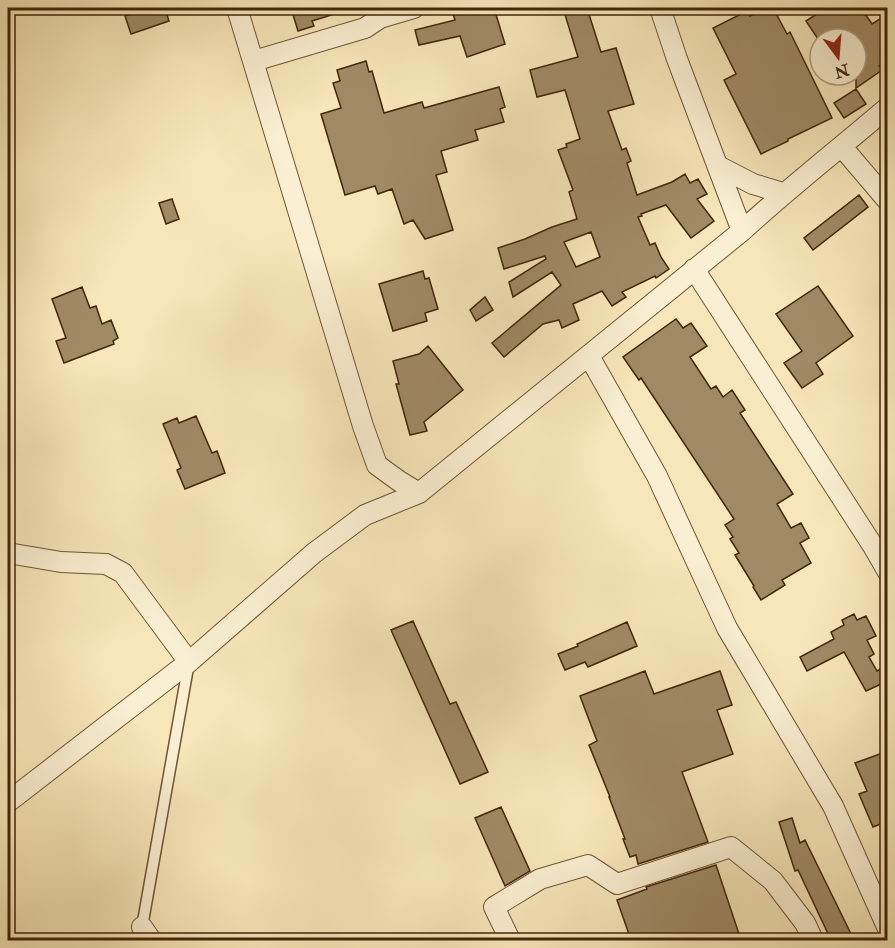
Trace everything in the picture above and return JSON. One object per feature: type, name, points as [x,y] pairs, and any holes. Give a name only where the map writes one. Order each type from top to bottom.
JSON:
[{"type":"street","points":[[237,8],[356,404],[377,465],[419,493]]},
{"type":"street","points":[[254,61],[365,28],[380,18],[414,8]]},
{"type":"street","points":[[660,8],[677,60],[742,231]]},
{"type":"street","points":[[8,802],[189,662],[314,553],[365,515],[419,493],[742,231],[888,107]]},
{"type":"street","points":[[842,147],[888,201]]},
{"type":"street","points":[[718,166],[753,184],[783,194]]},
{"type":"street","points":[[694,269],[888,572]]},
{"type":"street","points":[[589,356],[657,476],[727,628],[833,806],[888,929]]},
{"type":"street","points":[[8,553],[61,562],[106,564],[123,573],[189,662]]},
{"type":"street","points":[[510,940],[494,907],[540,879],[588,865],[617,884],[731,847],[773,881],[806,923],[813,940]]},
{"type":"lane","points":[[147,934],[189,662]]},
{"type":"building","points":[[148,8],[165,8],[169,21],[131,34],[125,16]]},
{"type":"building","points":[[291,8],[343,8],[344,11],[312,21],[314,26],[298,31]]},
{"type":"building","points":[[451,8],[494,8],[505,44],[467,57],[460,36],[419,45],[415,30],[455,20]]},
{"type":"building","points":[[563,8],[587,8],[601,52],[616,48],[634,104],[608,111],[622,150],[626,148],[631,161],[627,163],[637,195],[672,182],[685,174],[690,183],[698,179],[707,194],[697,199],[714,221],[691,238],[666,205],[641,214],[642,216],[638,217],[650,245],[655,243],[669,269],[656,278],[655,276],[622,292],[626,297],[612,306],[602,291],[573,304],[579,320],[562,328],[559,320],[543,324],[504,357],[492,343],[561,285],[552,272],[513,297],[509,282],[546,259],[545,256],[504,269],[498,248],[577,219],[569,192],[573,190],[558,150],[580,139],[565,90],[537,97],[530,70],[578,57]],"holes":[[[591,232],[600,257],[576,267],[564,242]]]},
{"type":"building","points":[[767,8],[773,8],[787,34],[790,32],[808,69],[808,87],[817,87],[832,118],[761,154],[724,80],[736,74],[713,28],[747,11],[750,16]]},
{"type":"building","points":[[826,8],[861,8],[872,24],[888,14],[888,61],[879,66],[882,70],[868,80],[868,27],[810,27],[806,21]]},
{"type":"building","points":[[366,61],[369,72],[372,71],[384,113],[422,102],[424,108],[499,87],[505,107],[500,109],[504,122],[475,130],[478,140],[441,151],[447,172],[436,175],[453,230],[425,239],[413,220],[404,224],[392,189],[378,194],[375,186],[345,195],[321,114],[341,108],[333,83],[340,81],[337,70]]},
{"type":"building","points":[[856,89],[866,104],[844,118],[834,103]]},
{"type":"building","points":[[859,195],[868,207],[813,250],[804,238]]},
{"type":"building","points":[[172,199],[179,219],[166,224],[159,203]]},
{"type":"building","points":[[423,271],[425,279],[429,278],[438,309],[425,313],[427,321],[393,331],[379,284]]},
{"type":"building","points":[[818,286],[853,336],[816,363],[823,374],[802,388],[784,363],[802,351],[776,314]]},
{"type":"building","points":[[82,287],[90,308],[96,306],[102,324],[111,320],[118,338],[113,341],[114,344],[64,363],[56,341],[66,338],[52,299]]},
{"type":"building","points":[[485,297],[493,310],[476,321],[470,310]]},
{"type":"building","points":[[676,319],[683,328],[691,323],[707,346],[690,357],[711,389],[716,386],[723,397],[732,390],[745,410],[740,413],[793,494],[777,504],[791,528],[801,523],[809,538],[800,543],[811,563],[782,580],[785,585],[761,600],[735,555],[739,553],[725,525],[734,519],[641,378],[639,380],[623,357]]},
{"type":"building","points":[[428,346],[463,390],[424,422],[427,431],[410,435],[396,384],[399,384],[393,361],[419,354]]},
{"type":"building","points":[[196,416],[212,453],[217,451],[225,473],[185,489],[177,470],[181,468],[163,424],[177,418],[179,423]]},
{"type":"building","points":[[854,614],[857,620],[866,616],[876,636],[867,640],[874,654],[869,657],[877,671],[888,665],[888,681],[866,691],[844,652],[807,671],[800,657],[834,639],[831,632],[844,625],[842,620]]},
{"type":"building","points":[[413,621],[450,704],[456,702],[488,772],[460,784],[391,630]]},
{"type":"building","points":[[627,622],[637,646],[588,667],[585,662],[565,670],[558,654]]},
{"type":"building","points":[[645,671],[654,694],[720,671],[732,705],[717,710],[733,754],[682,772],[708,842],[638,864],[636,855],[630,857],[610,797],[589,745],[597,741],[580,696]]},
{"type":"building","points":[[888,751],[888,821],[873,827],[859,794],[867,791],[855,763]]},
{"type":"building","points":[[501,807],[530,871],[505,886],[475,818]]},
{"type":"building","points":[[792,818],[800,843],[805,840],[854,940],[831,940],[798,870],[795,871],[779,822]]},
{"type":"building","points":[[716,865],[741,940],[631,940],[617,900],[647,889],[646,887]]}]
